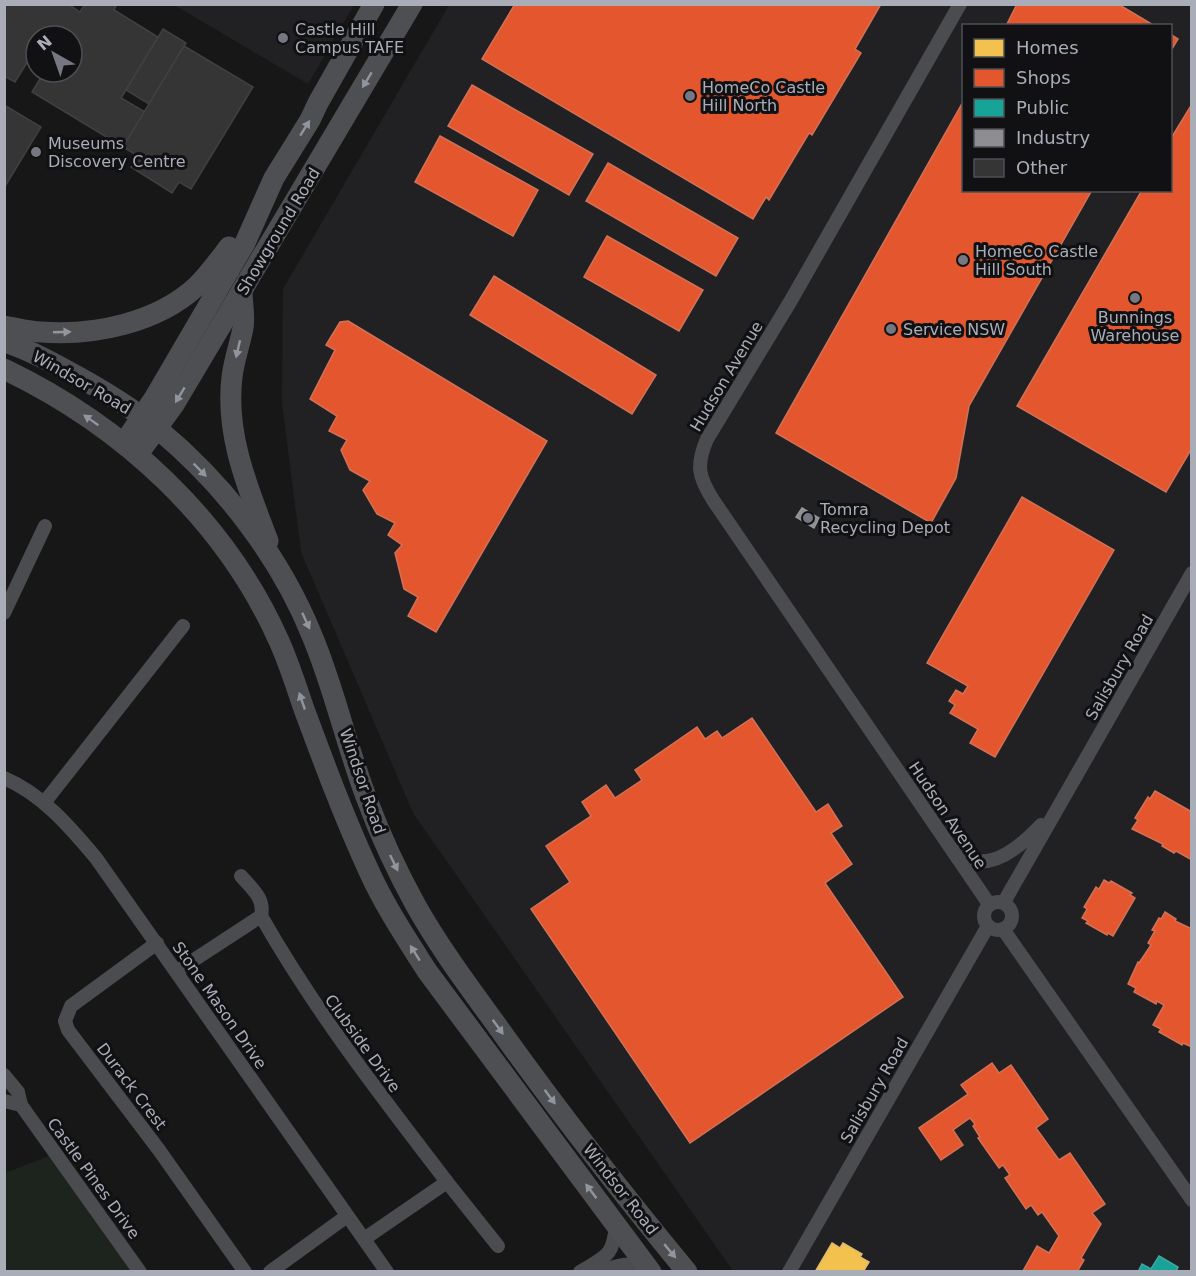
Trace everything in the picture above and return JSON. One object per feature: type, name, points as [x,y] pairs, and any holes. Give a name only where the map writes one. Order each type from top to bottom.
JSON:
[{"type":"main road","name":"Showground Road","points":[[150,423],[245,243],[274,178],[310,120],[374,4]]},
{"type":"main road","name":"Showground Road","points":[[131,449],[242,291],[412,4]]},
{"type":"main road","points":[[4,326],[39,332],[73,332],[113,327],[155,313],[183,296],[206,276],[233,241],[274,178]]},
{"type":"main road","points":[[242,291],[243,326],[232,378],[231,408],[235,442],[242,470],[279,569]]},
{"type":"main road","name":"Windsor Road","points":[[4,342],[76,376],[150,423],[206,475],[234,507],[279,569],[312,635],[328,675],[367,801],[392,860],[416,906],[454,965],[521,1058],[687,1272]]},
{"type":"main road","name":"Windsor Road","points":[[4,369],[58,397],[131,449],[178,493],[219,540],[257,599],[283,651],[368,870],[403,934],[427,971],[650,1269]]},
{"type":"street","name":"Hudson Avenue","points":[[960,4],[790,302],[707,440],[699,464],[702,480],[713,500],[947,843],[996,903]]},
{"type":"street","points":[[4,614],[45,526]]},
{"type":"street","name":"Salisbury Road","points":[[996,903],[1059,804],[1191,573]]},
{"type":"street","points":[[44,803],[183,626]]},
{"type":"street","name":"Stone Mason Drive","points":[[4,778],[44,803],[96,858],[387,1272]]},
{"type":"street","points":[[947,843],[969,859],[994,861],[1026,841],[1059,804]]},
{"type":"street","name":"Clubside Drive","points":[[241,876],[257,895],[263,906],[261,916],[330,1027],[498,1246]]},
{"type":"street","points":[[996,903],[1008,905],[1012,913],[1010,922],[1004,929],[995,930],[988,926],[983,915],[996,903]]},
{"type":"street","points":[[177,971],[261,916]]},
{"type":"street","name":"Salisbury Road","points":[[789,1272],[988,926]]},
{"type":"street","points":[[1004,929],[1191,1200]]},
{"type":"street","name":"Durack Crest","points":[[157,943],[71,1006],[65,1021],[68,1030],[159,1150],[245,1272]]},
{"type":"street","name":"Castle Pines Drive","points":[[4,1075],[18,1092],[21,1105],[140,1272]]},
{"type":"street","points":[[4,1101],[21,1105]]},
{"type":"street","points":[[364,1239],[447,1182]]},
{"type":"street","points":[[270,1272],[347,1215]]},
{"type":"street","points":[[580,1272],[609,1253],[614,1246],[616,1225]]},
{"type":"street","points":[[603,1272],[626,1263],[650,1269]]},
{"type":"shaded area","name":"Castle Hill Campus TAFE","points":[[354,4],[308,84],[174,5]]},
{"type":"shaded area","points":[[449,5],[1191,5],[1191,1271],[733,1271],[413,813],[301,552],[282,402],[283,289]]},
{"type":"shaded area","points":[[57,1153],[140,1272],[5,1272],[5,1173]]},
{"type":"building: Homes","points":[[832,1243],[840,1248],[843,1243],[862,1254],[860,1257],[869,1262],[863,1272],[815,1272]]},
{"type":"building: Shops","name":"HomeCo Castle Hill North","points":[[515,4],[881,4],[855,49],[861,53],[812,135],[809,133],[769,200],[766,197],[753,219],[482,59]]},
{"type":"building: Shops","points":[[1017,4],[1118,4],[1152,24],[1007,24]]},
{"type":"building: Shops","points":[[1172,35],[1178,39],[1172,49]]},
{"type":"building: Shops","points":[[472,85],[593,154],[569,195],[448,126]]},
{"type":"building: Shops","name":"HomeCo Castle Hill South","points":[[962,104],[962,192],[1091,192],[969,406],[956,478],[931,523],[776,433]]},
{"type":"building: Shops","name":"Bunnings Warehouse","points":[[1192,104],[1192,448],[1166,492],[1017,406],[1141,192],[1172,192],[1172,137]]},
{"type":"building: Shops","points":[[440,136],[538,190],[513,236],[415,182]]},
{"type":"building: Shops","points":[[608,163],[738,238],[716,276],[586,201]]},
{"type":"building: Shops","points":[[607,236],[703,290],[679,331],[584,277]]},
{"type":"building: Shops","points":[[494,276],[656,375],[632,414],[470,315]]},
{"type":"building: Shops","points":[[348,321],[547,441],[436,632],[408,616],[418,597],[404,589],[395,553],[402,545],[388,535],[395,523],[377,514],[363,490],[370,481],[350,470],[341,450],[347,440],[329,431],[337,416],[310,399],[335,350],[326,345],[340,322]]},
{"type":"building: Shops","points":[[1022,497],[1114,550],[995,757],[970,743],[978,729],[950,713],[955,705],[949,701],[956,690],[963,694],[968,686],[927,663]]},
{"type":"building: Shops","points":[[752,718],[816,812],[828,804],[842,826],[831,833],[852,864],[825,883],[903,997],[690,1143],[531,909],[570,882],[546,846],[591,816],[582,802],[606,785],[615,798],[642,780],[635,770],[697,727],[705,739],[717,731],[722,738]]},
{"type":"building: Shops","points":[[1155,791],[1192,812],[1192,860],[1176,851],[1174,853],[1162,846],[1163,844],[1132,829],[1138,820],[1135,818],[1148,797],[1150,799]]},
{"type":"building: Shops","points":[[1104,880],[1109,883],[1111,881],[1132,893],[1130,895],[1135,898],[1113,936],[1086,923],[1088,921],[1082,918],[1087,909],[1084,907],[1096,887],[1099,889]]},
{"type":"building: Shops","points":[[1165,912],[1176,919],[1175,921],[1192,929],[1192,1047],[1183,1043],[1182,1045],[1159,1032],[1161,1029],[1153,1025],[1164,1005],[1157,1001],[1156,1004],[1134,992],[1136,988],[1128,984],[1138,962],[1151,945],[1148,943],[1155,931],[1152,930]]},
{"type":"building: Shops","points":[[992,1063],[999,1073],[1011,1065],[1048,1119],[1036,1128],[1059,1160],[1070,1153],[1105,1204],[1092,1213],[1101,1224],[1081,1258],[1084,1260],[1077,1272],[1023,1271],[1037,1246],[1049,1253],[1059,1236],[1042,1212],[1038,1215],[1031,1205],[1026,1209],[1005,1178],[1010,1175],[1003,1165],[999,1168],[978,1138],[980,1137],[973,1126],[975,1124],[970,1118],[953,1130],[963,1145],[941,1160],[919,1128],[968,1094],[961,1085]]},
{"type":"building: Public","points":[[1159,1256],[1178,1267],[1176,1272],[1138,1272],[1142,1264],[1151,1269]]},
{"type":"building: Industry","name":"Tomra Recycling Depot","points":[[802,508],[819,518],[814,528],[796,517]]},
{"type":"building: Other","points":[[5,4],[68,4],[80,12],[85,4],[117,4],[114,10],[158,37],[121,98],[145,112],[123,147],[32,92],[37,84],[84,84],[84,24],[24,24],[24,67],[15,82],[4,76]]},
{"type":"building: Other","points":[[163,29],[186,43],[149,104],[126,90]]},
{"type":"building: Other","points":[[184,46],[253,87],[191,189],[179,182],[172,193],[131,167],[138,156],[123,147]]},
{"type":"building: Other","points":[[4,105],[41,127],[4,188]]},
{"type":"place","name":"Castle Hill Campus TAFE","points":[[283,38]]},
{"type":"place","name":"HomeCo Castle Hill North","points":[[690,96]]},
{"type":"place","name":"Museums Discovery Centre","points":[[36,152]]},
{"type":"place","name":"HomeCo Castle Hill South","points":[[963,260]]},
{"type":"place","name":"Bunnings Warehouse","points":[[1135,298]]},
{"type":"place","name":"Service NSW","points":[[891,329]]},
{"type":"place","name":"Tomra Recycling Depot","points":[[808,518]]}]
